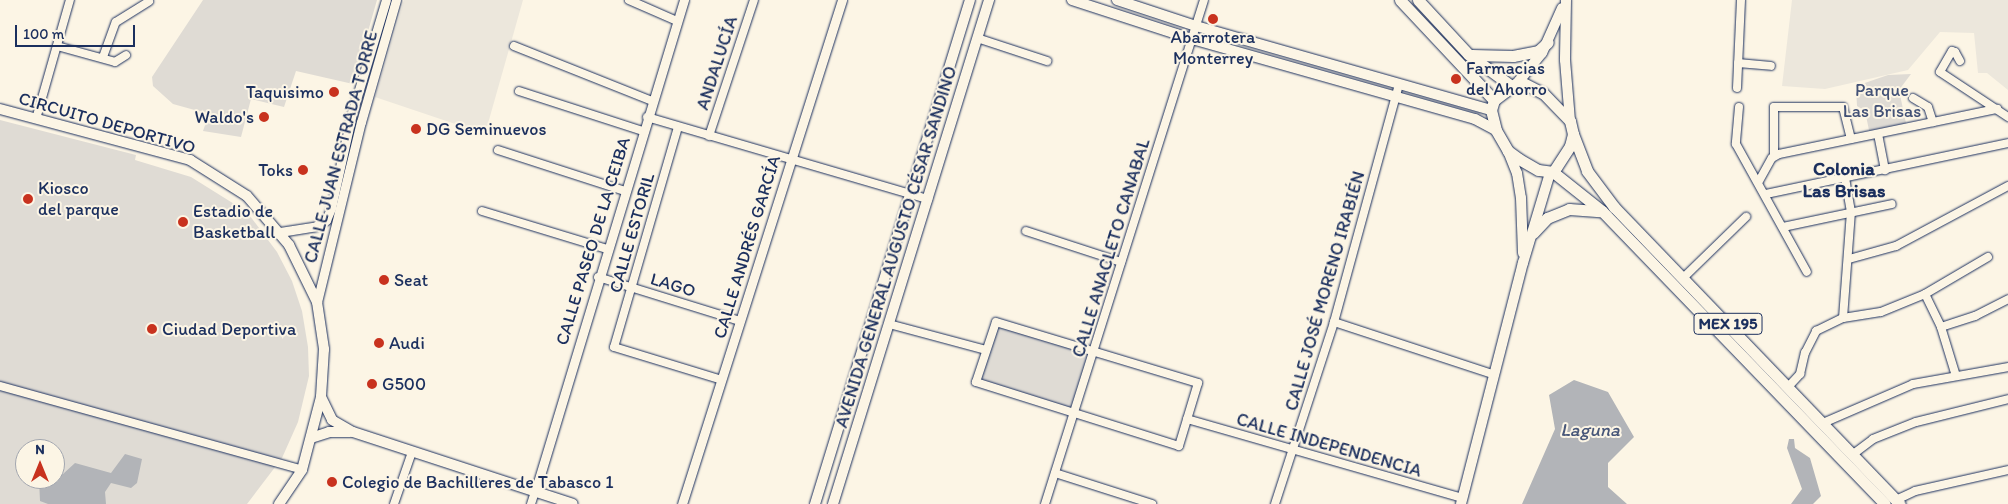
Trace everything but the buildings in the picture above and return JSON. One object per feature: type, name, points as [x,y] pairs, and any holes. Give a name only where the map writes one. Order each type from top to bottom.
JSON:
[{"type":"main road","name":"AVENIDA GENERAL AUGUSTO CÉSAR SANDINO","points":[[815,504],[970,0]]},
{"type":"main road","name":"AVENIDA GENERAL AUGUSTO CÉSAR SANDINO","points":[[832,504],[989,0]]},
{"type":"main road","points":[[1072,0],[1192,39],[1475,119],[1496,130]]},
{"type":"main road","points":[[1117,0],[1196,26],[1399,85],[1493,105]]},
{"type":"main road","points":[[1400,0],[1493,105],[1496,130],[1508,151],[1517,173],[1521,198],[1523,262]]},
{"type":"main road","points":[[1418,0],[1466,52],[1514,83],[1543,93],[1570,121]]},
{"type":"main road","points":[[1493,105],[1548,42],[1565,0]]},
{"type":"main road","points":[[1462,501],[1496,375],[1523,262],[1552,173],[1567,154],[1573,134],[1564,60],[1565,0]]},
{"type":"main road","points":[[1466,52],[1474,56],[1502,58],[1538,51],[1548,42]]},
{"type":"main road","name":"CIRCUITO DEPORTIVO","points":[[0,109],[190,160],[247,196],[280,232],[317,302],[324,350],[321,397],[312,438],[302,470],[279,504]]},
{"type":"main road","name":"MEX 195","points":[[1573,134],[1583,162],[1598,189],[1823,423],[1894,503]]},
{"type":"main road","points":[[1508,151],[1529,165],[1552,173]]},
{"type":"main road","name":"MEX 195","points":[[1552,173],[1602,211],[1894,503]]},
{"type":"main road","points":[[1533,233],[1547,218],[1570,209],[1590,208],[1602,211]]},
{"type":"main road","points":[[321,397],[332,420],[353,432],[573,504]]},
{"type":"main road","points":[[312,438],[330,432],[353,432]]},
{"type":"street","points":[[36,119],[70,0]]},
{"type":"street","name":"CALLE JUAN ESTRADA TORRE","points":[[280,232],[305,229],[326,220],[331,208],[346,139],[386,0]]},
{"type":"street","name":"CALLE JUAN ESTRADA TORRE","points":[[317,302],[356,142],[396,0]]},
{"type":"street","points":[[629,0],[677,21]]},
{"type":"street","name":"CALLE PASEO DE LA CEIBA","points":[[535,492],[598,277],[684,0]]},
{"type":"street","name":"ANDALUCÍA","points":[[709,136],[754,0]]},
{"type":"street","name":"CALLE ANDRÉS GARCÍA","points":[[682,504],[842,0]]},
{"type":"street","name":"CALLE ANACLETO CANABAL","points":[[1045,504],[1204,0]]},
{"type":"street","points":[[1737,88],[1741,0]]},
{"type":"street","points":[[103,57],[116,22],[148,1]]},
{"type":"street","points":[[978,38],[1047,62]]},
{"type":"street","points":[[57,46],[103,57],[115,62],[126,55]]},
{"type":"street","points":[[514,46],[652,101]]},
{"type":"street","points":[[1960,61],[1955,52],[1952,51],[1940,72],[2008,117]]},
{"type":"street","points":[[1738,63],[1771,66]]},
{"type":"street","name":"CALLE JOSÉ MORENO IRABIÉN","points":[[1276,504],[1334,322],[1399,85]]},
{"type":"street","points":[[519,92],[643,131]]},
{"type":"street","points":[[1913,98],[1928,107],[1933,122]]},
{"type":"street","points":[[1739,107],[1735,142],[1759,181],[1807,272]]},
{"type":"street","points":[[1759,181],[1774,156],[1774,107],[1843,107],[1851,139]]},
{"type":"street","points":[[1774,156],[1997,110]]},
{"type":"street","points":[[647,117],[928,200]]},
{"type":"street","name":"CALLE ESTORIL","points":[[678,127],[614,347],[722,380]]},
{"type":"street","points":[[1878,134],[1885,170]]},
{"type":"street","points":[[346,139],[356,142]]},
{"type":"street","points":[[1766,194],[2008,143]]},
{"type":"street","points":[[498,150],[626,191]]},
{"type":"street","points":[[1844,318],[1851,212],[1845,178]]},
{"type":"street","points":[[1849,259],[1893,247],[2008,186]]},
{"type":"street","points":[[1783,227],[1892,204]]},
{"type":"street","points":[[482,211],[607,249]]},
{"type":"street","points":[[1683,278],[1746,217]]},
{"type":"street","points":[[1026,231],[1121,262]]},
{"type":"street","points":[[1788,387],[1800,374],[1805,353],[1816,331],[1844,318],[1881,312],[1926,294],[1988,257]]},
{"type":"street","name":"LAGO","points":[[598,277],[740,321]]},
{"type":"street","points":[[1926,294],[1941,327],[1956,376]]},
{"type":"street","points":[[1941,327],[1975,316],[2008,299]]},
{"type":"street","points":[[996,322],[1094,353],[1198,382],[1179,446],[1074,411],[976,382],[996,322]]},
{"type":"street","points":[[1334,322],[1496,375]]},
{"type":"street","points":[[889,324],[986,350]]},
{"type":"street","points":[[1823,423],[1901,388],[2008,367]]},
{"type":"street","points":[[0,386],[302,470]]},
{"type":"street","points":[[1852,455],[1874,439],[1916,422],[2008,399]]},
{"type":"street","name":"CALLE INDEPENDENCIA","points":[[1187,419],[1462,501]]},
{"type":"street","points":[[394,504],[412,452]]},
{"type":"street","points":[[1894,503],[1915,491],[2008,470]]},
{"type":"street","points":[[1055,473],[1152,504]]},
{"type":"street","points":[[531,504],[535,492]]},
{"type":"shaded area","points":[[404,0],[523,0],[485,134],[375,97]]},
{"type":"shaded area","points":[[1792,0],[2008,0],[2008,90],[1987,73],[1978,73],[1974,33],[1940,32],[1908,70],[1825,89],[1782,86]]},
{"type":"green space","points":[[203,0],[377,0],[353,84],[296,71],[284,107],[251,99],[241,137],[203,131],[209,114],[173,104],[153,86],[152,77]]},
{"type":"green space","name":"Parque Las Brisas","points":[[1911,74],[1899,90],[1907,128],[1870,135],[1865,111],[1857,106],[1856,86],[1888,75]]},
{"type":"green space","name":"Ciudad Deportiva","points":[[0,120],[136,155],[135,160],[191,177],[247,212],[277,252],[292,281],[302,311],[308,347],[309,376],[298,422],[282,458],[247,504],[0,504]]},
{"type":"green space","points":[[996,322],[1094,353],[1074,411],[976,382]]},
{"type":"water","name":"Laguna","points":[[1574,380],[1608,392],[1634,437],[1608,463],[1608,487],[1627,504],[1522,504],[1555,429],[1549,395]]},
{"type":"water","points":[[1789,439],[1794,439],[1795,448],[1810,458],[1821,496],[1813,504],[1791,504],[1802,489],[1787,448]]},
{"type":"water","points":[[125,454],[142,459],[137,483],[131,488],[111,483],[105,492],[106,504],[48,504],[40,501],[39,489],[65,489],[65,472],[75,463],[111,473]]},
{"type":"place","name":"Abarrotera Monterrey","points":[[1213,19]]},
{"type":"place","name":"Farmacias del Ahorro","points":[[1456,79]]},
{"type":"place","name":"Taquisimo","points":[[334,92]]},
{"type":"place","name":"Waldo's","points":[[264,117]]},
{"type":"place","name":"DG Seminuevos","points":[[416,129]]},
{"type":"place","name":"Toks","points":[[303,170]]},
{"type":"place","name":"Kiosco del parque","points":[[28,199]]},
{"type":"place","name":"Estadio de Basketball","points":[[183,222]]},
{"type":"place","name":"Seat","points":[[384,280]]},
{"type":"place","name":"Ciudad Deportiva","points":[[152,329]]},
{"type":"place","name":"Audi","points":[[379,343]]},
{"type":"place","name":"G500","points":[[372,384]]},
{"type":"place","name":"Colegio de Bachilleres de Tabasco 1","points":[[332,482]]},
{"type":"district","name":"Colonia Las Brisas","points":[[1844,180]]}]
